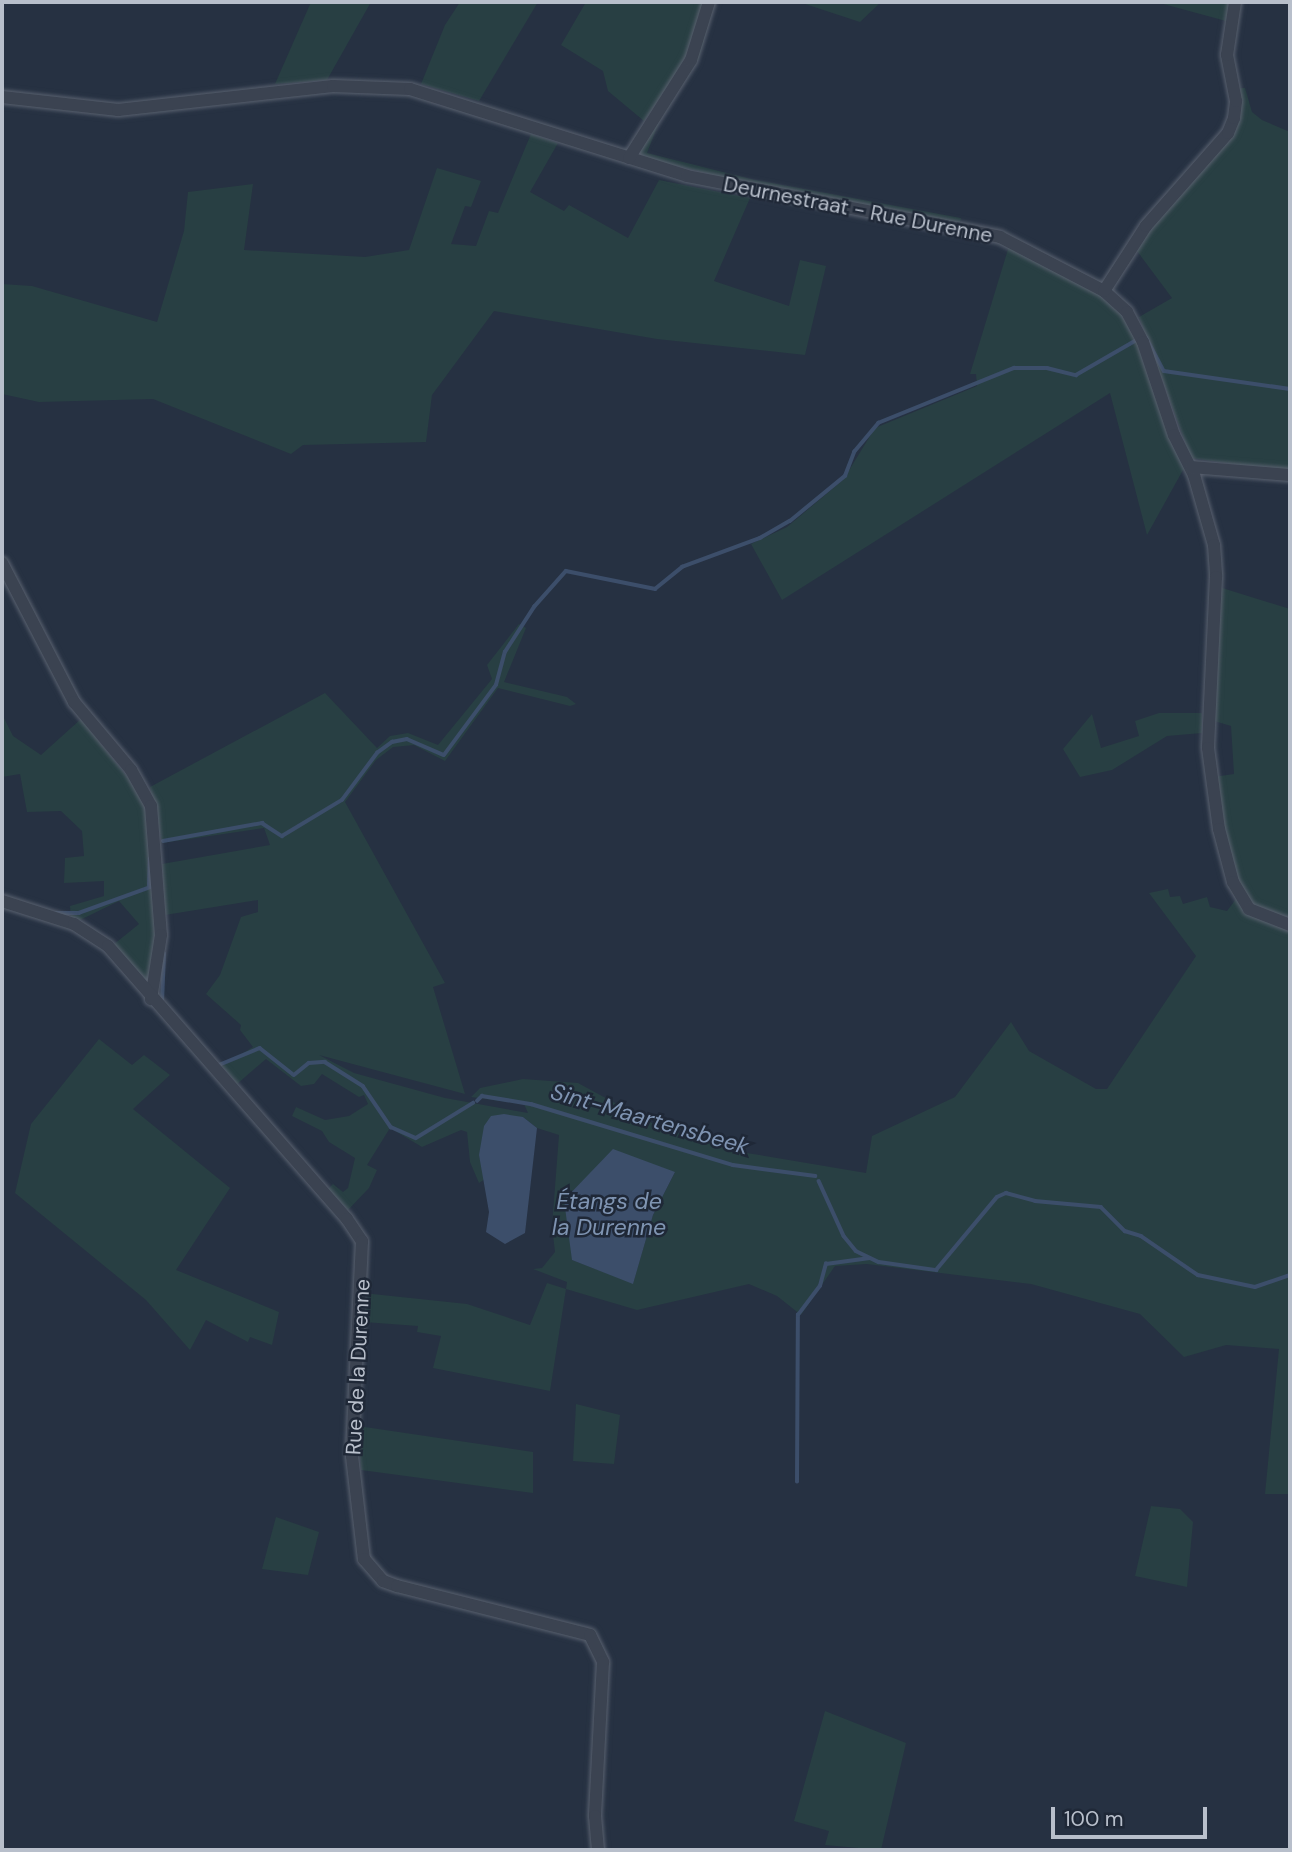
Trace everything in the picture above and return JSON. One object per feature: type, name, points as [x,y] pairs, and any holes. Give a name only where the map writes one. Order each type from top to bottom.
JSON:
[{"type":"street","points":[[629,158],[691,60],[709,2]]},
{"type":"street","points":[[1104,291],[1146,226],[1228,133],[1234,118],[1236,101],[1227,55],[1234,2]]},
{"type":"street","name":"Deurnestraat - Rue Durenne","points":[[2,97],[83,108],[153,110],[333,86],[388,85],[629,158],[744,189],[1000,237],[1104,291],[1121,305],[1140,333],[1174,435],[1191,467],[1216,567],[1208,748],[1219,829],[1241,901],[1257,914],[1290,925]]},
{"type":"street","points":[[1191,467],[1290,475]]},
{"type":"street","points":[[2,563],[74,702],[131,770],[148,798],[158,854],[158,961],[151,999]]},
{"type":"street","name":"Rue de la Durenne","points":[[2,901],[74,924],[108,947],[347,1219],[362,1241],[352,1456],[361,1540],[373,1572],[397,1586],[576,1629],[590,1635],[599,1647],[603,1662],[595,1816],[598,1850]]},
{"type":"green space","points":[[311,2],[371,2],[327,80],[275,84]]},
{"type":"green space","points":[[460,2],[538,2],[479,101],[421,84],[445,25]]},
{"type":"green space","points":[[586,2],[706,2],[686,60],[644,121],[608,91],[603,71],[561,45]]},
{"type":"green space","points":[[711,2],[715,2],[699,58],[659,122],[647,153],[755,180],[961,218],[960,223],[804,197],[641,157],[639,154],[683,78]]},
{"type":"green space","points":[[799,2],[881,2],[860,22]]},
{"type":"green space","points":[[1156,2],[1230,2],[1226,21]]},
{"type":"green space","points":[[1239,88],[1245,88],[1252,112],[1262,120],[1290,132],[1290,472],[1191,458],[1139,317],[1172,298],[1137,251],[1151,227],[1219,145]]},
{"type":"green space","points":[[531,134],[558,143],[530,192],[564,211],[569,205],[628,238],[659,180],[750,198],[714,281],[789,306],[800,260],[826,266],[805,355],[657,339],[494,311],[432,395],[426,442],[303,445],[291,454],[153,399],[39,402],[2,394],[2,284],[32,286],[157,322],[184,231],[188,192],[253,184],[244,250],[365,257],[409,250],[437,168],[481,181],[471,207],[465,206],[451,244],[476,246],[489,211],[498,213]]},
{"type":"green space","points":[[1009,246],[1111,301],[1133,329],[1188,468],[1183,470],[1147,535],[1110,393],[782,600],[751,544],[787,527],[843,480],[875,428],[977,386],[976,374],[970,374]]},
{"type":"green space","points":[[1219,587],[1290,609],[1290,922],[1256,910],[1239,888],[1213,777],[1234,774],[1231,726],[1211,720]]},
{"type":"green space","points":[[519,624],[526,628],[504,682],[567,697],[576,704],[570,706],[498,688],[445,761],[414,745],[393,747],[376,760],[345,802],[445,983],[433,987],[465,1094],[319,1055],[354,1073],[445,1098],[528,1113],[524,1104],[471,1097],[480,1088],[523,1079],[578,1083],[661,1128],[747,1153],[866,1173],[872,1136],[955,1097],[1011,1022],[1029,1051],[1096,1089],[1107,1089],[1196,956],[1149,893],[1168,889],[1170,897],[1180,896],[1183,904],[1207,897],[1210,907],[1227,911],[1236,899],[1242,908],[1290,928],[1290,1494],[1265,1494],[1279,1349],[1226,1345],[1184,1357],[1140,1314],[1031,1284],[867,1264],[835,1266],[801,1315],[777,1296],[749,1284],[637,1310],[566,1289],[567,1282],[533,1269],[542,1268],[555,1252],[552,1226],[559,1135],[537,1128],[523,1117],[479,1155],[485,1179],[479,1183],[470,1162],[467,1132],[461,1130],[422,1147],[390,1128],[367,1165],[377,1170],[369,1188],[348,1210],[328,1189],[333,1184],[343,1192],[348,1188],[355,1158],[329,1142],[322,1131],[292,1116],[296,1107],[325,1120],[349,1116],[368,1104],[364,1095],[359,1097],[322,1074],[314,1084],[301,1086],[266,1059],[237,1084],[222,1066],[253,1047],[240,1030],[241,1025],[206,994],[220,975],[241,917],[258,912],[258,900],[165,915],[162,864],[270,845],[264,828],[162,843],[150,787],[325,693],[377,748],[390,736],[408,733],[438,745],[492,679],[487,665]],"holes":[[[675,1172],[653,1215],[633,1283],[572,1260]]]},
{"type":"green space","points":[[1159,713],[1202,713],[1202,733],[1167,736],[1112,770],[1080,777],[1063,749],[1092,714],[1101,748],[1139,736],[1135,721]]},
{"type":"green space","points":[[2,714],[13,736],[41,755],[81,719],[149,804],[156,930],[147,985],[113,945],[139,924],[119,901],[78,921],[71,918],[70,906],[104,896],[104,881],[64,883],[65,858],[84,856],[82,831],[61,811],[27,812],[20,774],[2,777]]},
{"type":"green space","points":[[99,1039],[132,1065],[144,1055],[170,1075],[133,1109],[230,1188],[176,1270],[279,1312],[272,1345],[250,1337],[248,1342],[206,1320],[190,1350],[146,1300],[15,1193],[31,1124]]},
{"type":"green space","points":[[547,1283],[566,1289],[550,1391],[433,1368],[441,1336],[417,1332],[418,1326],[364,1322],[363,1293],[467,1304],[530,1325]]},
{"type":"green space","points":[[576,1404],[620,1415],[614,1464],[573,1461]]},
{"type":"green space","points":[[358,1426],[533,1452],[533,1493],[361,1470],[359,1442],[357,1481]]},
{"type":"green space","points":[[1151,1506],[1180,1509],[1193,1522],[1187,1587],[1135,1576]]},
{"type":"green space","points":[[276,1517],[319,1532],[308,1575],[262,1569]]},
{"type":"green space","points":[[825,1711],[906,1743],[881,1850],[825,1845],[829,1831],[794,1821]]},
{"type":"water","name":"Étangs de la Durenne","points":[[504,1114],[523,1117],[537,1128],[525,1233],[505,1244],[486,1232],[489,1212],[479,1155],[484,1126],[491,1116]]},
{"type":"water","name":"Étangs de la Durenne","points":[[613,1149],[675,1172],[653,1215],[633,1284],[572,1260],[564,1200]]},
{"type":"waterway","points":[[1146,337],[1164,371],[1290,389]]},
{"type":"waterway","points":[[163,841],[262,823],[282,836],[342,800],[377,753],[392,742],[407,739],[444,755],[496,685],[505,652],[534,607],[566,571],[655,589],[682,567],[760,538],[790,521],[845,476],[854,452],[878,423],[1014,368],[1047,368],[1076,375],[1135,341]]},
{"type":"waterway","points":[[149,886],[150,859]]},
{"type":"waterway","points":[[56,913],[79,913],[153,886]]},
{"type":"waterway","points":[[162,1002],[164,954]]},
{"type":"waterway","points":[[219,1065],[260,1048],[294,1075],[309,1063],[325,1062],[363,1086],[391,1127],[416,1138],[473,1103]]},
{"type":"waterway","name":"Sint-Maartensbeek","points":[[477,1101],[482,1096],[531,1104],[733,1165],[815,1176]]},
{"type":"waterway","points":[[819,1181],[844,1236],[856,1251],[879,1262],[936,1270],[997,1197],[1006,1193],[1035,1201],[1101,1207],[1125,1231],[1141,1236],[1198,1275],[1255,1287],[1290,1275]]},
{"type":"waterway","points":[[797,1482],[798,1315],[820,1286],[826,1264],[870,1258]]}]
